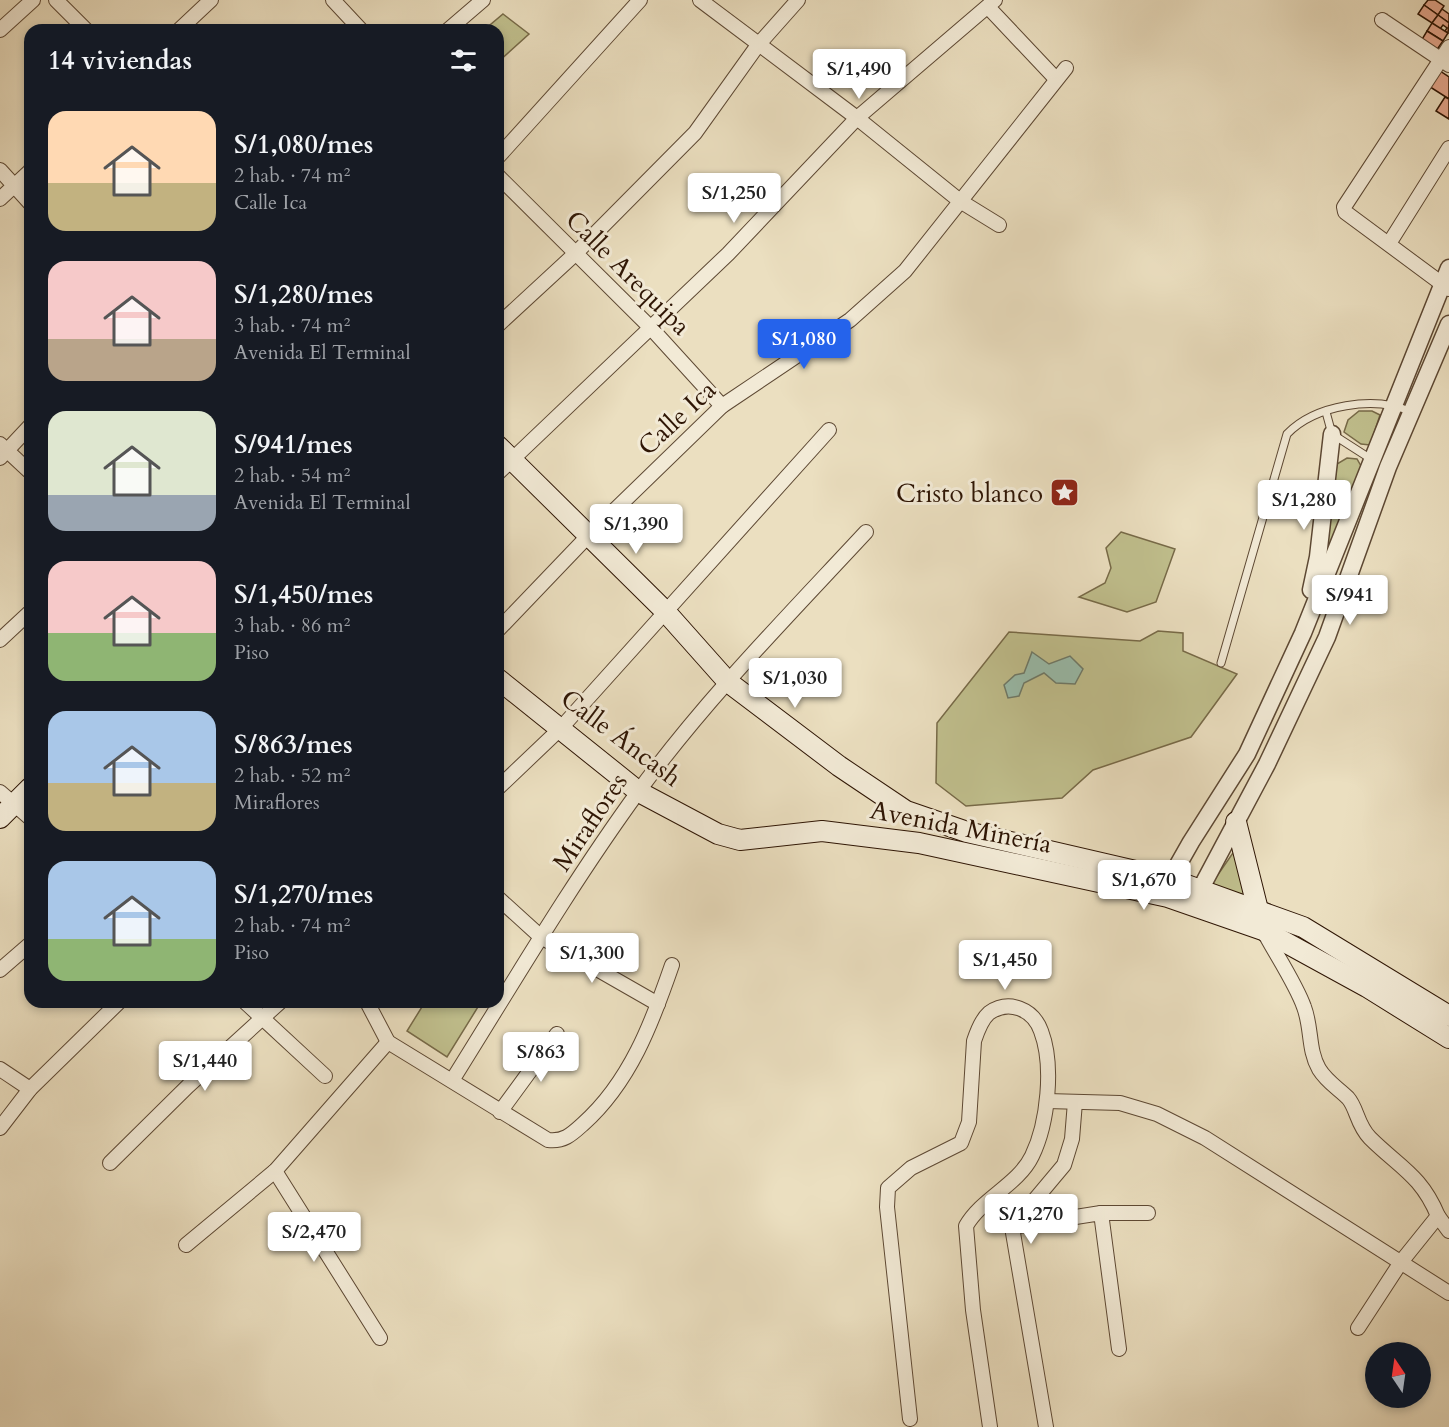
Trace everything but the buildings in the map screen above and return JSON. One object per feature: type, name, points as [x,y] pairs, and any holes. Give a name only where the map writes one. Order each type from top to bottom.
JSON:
[{"type":"main road","name":"Avenida Minería","points":[[504,461],[589,535],[664,610],[728,682],[839,766],[906,811],[967,832],[1169,888],[1198,899],[1263,930],[1367,987],[1449,1038]]},
{"type":"main road","name":"Calle Áncash","points":[[504,684],[639,792],[718,834],[740,840],[822,831]]},
{"type":"main road","points":[[5,804],[24,792]]},
{"type":"main road","points":[[1236,822],[1258,910]]},
{"type":"main road","name":"Avenida Minería","points":[[822,831],[919,843],[1169,888]]},
{"type":"main road","name":"Avenida Minería","points":[[1198,899],[1258,910],[1303,927],[1449,1016]]},
{"type":"street","points":[[0,30],[33,0]]},
{"type":"street","points":[[56,0],[80,24]]},
{"type":"street","points":[[186,24],[211,0]]},
{"type":"street","points":[[333,0],[356,24]]},
{"type":"street","points":[[455,24],[483,0]]},
{"type":"street","points":[[504,150],[640,0]]},
{"type":"street","points":[[700,0],[857,118],[960,201],[999,225]]},
{"type":"street","points":[[504,319],[576,253],[695,133],[758,45],[798,0]]},
{"type":"street","points":[[504,457],[651,328],[728,254],[857,118],[992,4],[1056,79]]},
{"type":"street","points":[[1382,20],[1445,62]]},
{"type":"street","points":[[1169,888],[1247,754],[1303,633],[1371,460],[1447,280],[1345,212],[1344,207],[1445,62],[1449,47]]},
{"type":"street","name":"Calle Ica","points":[[504,624],[589,535],[722,406],[873,302],[905,271],[1066,68]]},
{"type":"street","points":[[1390,242],[1449,148]]},
{"type":"street","points":[[0,170],[24,197]]},
{"type":"street","points":[[0,199],[24,177]]},
{"type":"street","name":"Calle Arequipa","points":[[504,182],[651,328],[722,406]]},
{"type":"street","points":[[1198,899],[1267,764],[1328,637],[1388,467],[1413,413],[1449,324]]},
{"type":"street","points":[[504,782],[561,728],[664,610],[828,430]]},
{"type":"street","points":[[24,431],[2,451],[24,468]]},
{"type":"street","points":[[1303,633],[1318,557],[1332,434]]},
{"type":"street","name":"Miraflores","points":[[504,997],[541,937],[639,792],[728,682],[866,532]]},
{"type":"street","points":[[0,640],[24,618]]},
{"type":"street","points":[[1247,754],[1267,764]]},
{"type":"street","points":[[5,804],[24,815]]},
{"type":"street","points":[[504,903],[541,937],[658,1004]]},
{"type":"street","points":[[1263,930],[1303,1004],[1308,1020],[1312,1053],[1318,1067],[1326,1079],[1350,1100],[1357,1122],[1369,1137],[1421,1183],[1438,1216],[1449,1231]]},
{"type":"street","points":[[0,970],[24,949]]},
{"type":"street","points":[[370,1008],[388,1042],[453,1079],[500,1112],[548,1140],[557,1141],[567,1138],[603,1106],[634,1060],[672,965]]},
{"type":"street","points":[[910,1419],[887,1207],[888,1188],[910,1168],[961,1143],[969,1122],[974,1041],[988,1014],[1005,1007],[1020,1007],[1033,1016],[1041,1029],[1048,1056],[1047,1101],[1032,1156],[1025,1168],[991,1197],[966,1226],[972,1310],[990,1427]]},
{"type":"street","points":[[0,1128],[30,1089],[113,1008]]},
{"type":"street","points":[[252,1008],[325,1076]]},
{"type":"street","points":[[110,1163],[188,1086],[274,1008]]},
{"type":"street","name":"Miraflores","points":[[453,1079],[497,1008]]},
{"type":"street","points":[[500,1112],[557,1034]]},
{"type":"street","points":[[186,1245],[275,1171],[340,1100],[388,1042]]},
{"type":"street","points":[[0,1069],[30,1089]]},
{"type":"street","points":[[1047,1101],[1120,1103],[1157,1114],[1205,1138],[1449,1293]]},
{"type":"street","points":[[1046,1427],[1012,1227],[1064,1165],[1072,1139],[1075,1102]]},
{"type":"street","points":[[275,1171],[380,1338]]},
{"type":"street","points":[[1012,1227],[1101,1213],[1148,1213]]},
{"type":"street","points":[[1101,1213],[1119,1349]]},
{"type":"street","points":[[1358,1328],[1401,1262],[1438,1216]]},
{"type":"lane","points":[[1221,663],[1287,434],[1298,423],[1326,412],[1360,404],[1395,405],[1413,413]]},
{"type":"lane","points":[[1326,412],[1332,434],[1371,460],[1388,467]]},
{"type":"shaded area","points":[[503,14],[529,34],[504,57],[504,24],[491,24]]},
{"type":"shaded area","points":[[1359,411],[1372,411],[1380,415],[1370,445],[1361,444],[1344,432],[1348,420]]},
{"type":"shaded area","points":[[1347,458],[1357,459],[1361,466],[1331,547],[1325,553],[1337,464]]},
{"type":"shaded area","points":[[1121,532],[1175,549],[1156,602],[1127,612],[1079,597],[1105,583],[1111,568],[1106,548]]},
{"type":"shaded area","points":[[1158,631],[1183,633],[1183,651],[1237,674],[1191,737],[1093,770],[1062,798],[966,806],[936,783],[937,723],[1009,632],[1140,641]]},
{"type":"shaded area","points":[[1032,652],[1049,664],[1070,656],[1083,669],[1075,684],[1056,683],[1044,673],[1024,683],[1019,696],[1008,698],[1004,685],[1015,675],[1024,673]]},
{"type":"shaded area","points":[[1235,850],[1249,900],[1210,886]]},
{"type":"shaded area","points":[[421,1008],[477,1008],[447,1057],[407,1031]]},
{"type":"place","name":"Cristo blanco","points":[[1064,493]]}]
